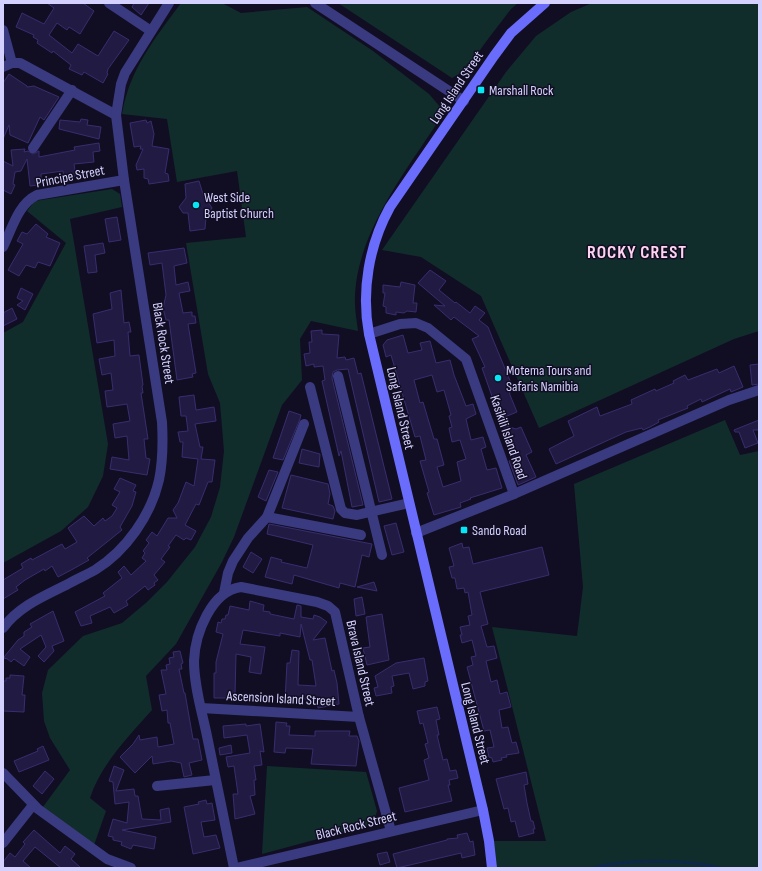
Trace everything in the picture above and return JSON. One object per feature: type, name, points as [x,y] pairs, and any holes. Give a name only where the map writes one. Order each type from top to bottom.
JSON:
[{"type":"street","points":[[109,3],[151,31]]},
{"type":"street","name":"Black Rock Street","points":[[3,628],[9,619],[21,609],[95,570],[111,558],[128,540],[141,522],[153,499],[159,480],[162,458],[162,422],[124,180],[116,115],[121,84],[125,73],[169,3]]},
{"type":"street","points":[[315,3],[464,101]]},
{"type":"street","name":"Long Island Street","points":[[492,868],[483,810],[369,334],[365,300],[366,282],[378,234],[390,207],[511,33],[545,3]]},
{"type":"street","points":[[3,30],[7,65],[20,63],[116,115]]},
{"type":"street","points":[[33,148],[72,90]]},
{"type":"street","name":"Principe Street","points":[[3,247],[23,206],[29,199],[38,195],[124,180]]},
{"type":"street","name":"Kasikili Island Road","points":[[369,334],[400,324],[416,323],[428,328],[466,359],[514,494]]},
{"type":"street","points":[[338,376],[382,555]]},
{"type":"street","points":[[310,387],[341,509],[345,513],[351,515],[409,503]]},
{"type":"street","points":[[416,534],[514,494],[729,400],[759,390]]},
{"type":"street","points":[[235,868],[215,780],[201,708],[194,661],[196,647],[200,632],[209,613],[216,601],[224,593],[228,573],[233,561],[248,538],[267,517],[304,424]]},
{"type":"street","points":[[267,517],[361,535]]},
{"type":"street","name":"Brava Island Street","points":[[224,593],[233,588],[241,587],[317,602],[328,606],[335,612],[359,717],[391,831]]},
{"type":"street","name":"Ascension Island Street","points":[[201,708],[359,717]]},
{"type":"street","points":[[3,773],[33,805],[107,859],[131,868]]},
{"type":"street","points":[[157,786],[215,780]]},
{"type":"street","points":[[3,843],[33,805]]},
{"type":"street","name":"Black Rock Street","points":[[235,868],[483,810]]},
{"type":"green space","points":[[181,3],[222,3],[241,13],[307,7],[373,51],[429,94],[441,108],[440,119],[397,183],[372,230],[363,255],[357,279],[355,307],[358,331],[311,321],[300,339],[302,380],[282,405],[234,537],[222,562],[176,644],[146,676],[152,710],[125,740],[108,762],[90,798],[106,811],[93,848],[40,811],[70,770],[50,738],[44,721],[42,693],[48,670],[83,636],[122,623],[147,602],[167,582],[195,547],[211,517],[220,487],[224,451],[220,403],[208,374],[186,243],[246,237],[237,171],[177,182],[167,119],[122,114],[131,82],[137,68],[144,55]]},
{"type":"green space","points":[[338,3],[518,3],[511,9],[466,70],[452,78]]},
{"type":"green space","points":[[592,3],[759,3],[759,331],[734,339],[539,428],[481,296],[421,257],[382,250],[506,72],[536,36],[571,12]]},
{"type":"green space","points":[[112,189],[120,194],[122,207],[70,219],[108,444],[103,476],[88,507],[61,531],[3,563],[3,333],[23,322],[66,243],[27,211],[35,201]]},
{"type":"green space","points":[[725,420],[740,455],[759,451],[759,868],[491,868],[489,841],[546,841],[492,627],[577,636],[583,587],[574,484]]},
{"type":"green space","points":[[267,766],[366,772],[377,811],[374,821],[366,826],[262,854]]},
{"type":"building","points":[[47,3],[83,3],[94,11],[80,34],[69,27],[67,30],[57,23],[49,35],[72,53],[78,44],[98,56],[114,31],[129,40],[108,69],[108,74],[103,83],[84,72],[82,75],[69,69],[71,65],[53,51],[52,53],[37,43],[38,40],[33,37],[34,35],[16,27],[22,13],[44,24],[54,8]]},
{"type":"building","points":[[134,3],[149,3],[141,15],[132,7]]},
{"type":"building","points":[[9,74],[27,87],[34,86],[59,97],[44,120],[40,117],[28,143],[10,135],[9,125],[3,139],[3,83]]},
{"type":"building","points":[[81,119],[88,120],[87,125],[101,127],[99,139],[59,129],[60,120],[80,122]]},
{"type":"building","points":[[146,120],[147,123],[151,121],[154,134],[152,146],[169,149],[165,173],[168,174],[169,181],[149,184],[148,179],[144,178],[144,169],[137,170],[136,165],[143,149],[140,149],[141,146],[134,147],[130,123]]},
{"type":"building","points":[[99,143],[100,151],[93,152],[94,162],[74,164],[76,176],[64,178],[63,171],[41,174],[41,182],[38,185],[30,186],[27,159],[21,171],[15,172],[13,184],[15,185],[11,194],[3,190],[3,161],[13,166],[11,150],[25,149],[24,152],[28,151],[33,154],[39,151],[39,157],[75,150],[74,147]]},
{"type":"building","name":"West Side Baptist Church","points":[[199,181],[203,194],[212,208],[206,217],[205,229],[190,231],[188,213],[183,213],[179,207],[186,198],[185,184]]},
{"type":"building","points":[[117,217],[121,240],[109,242],[105,219]]},
{"type":"building","points":[[36,224],[48,234],[46,237],[60,243],[50,266],[38,262],[35,268],[26,265],[19,276],[8,270],[23,244],[17,241],[22,232],[27,234]]},
{"type":"building","points":[[103,243],[105,253],[95,255],[97,272],[88,273],[84,246]]},
{"type":"building","points":[[184,248],[187,263],[174,266],[176,285],[188,282],[190,291],[179,293],[183,313],[192,312],[192,316],[195,316],[196,323],[188,324],[196,373],[192,374],[193,377],[177,380],[169,320],[166,320],[163,308],[166,295],[162,263],[150,265],[148,253]]},
{"type":"building","points":[[430,270],[446,281],[439,290],[455,303],[456,302],[470,313],[475,306],[485,313],[479,320],[488,327],[513,388],[509,389],[510,395],[517,412],[500,419],[482,368],[485,367],[472,339],[479,336],[454,317],[451,320],[434,305],[445,306],[418,283]]},
{"type":"building","points":[[401,282],[415,285],[413,303],[417,303],[416,312],[396,312],[396,315],[386,313],[386,307],[383,306],[385,293],[383,293],[383,285],[400,287]]},
{"type":"building","points":[[21,288],[33,294],[25,310],[17,305],[23,301],[17,298]]},
{"type":"building","points":[[121,290],[124,323],[129,322],[131,332],[128,332],[130,356],[139,355],[143,385],[143,393],[141,393],[148,439],[144,439],[146,458],[150,459],[147,475],[110,469],[112,457],[129,460],[127,436],[115,438],[113,424],[130,421],[127,404],[107,407],[105,391],[113,390],[111,373],[102,375],[99,359],[115,356],[114,340],[97,343],[93,314],[112,309],[110,293]]},
{"type":"building","points":[[12,308],[17,319],[3,326],[3,313]]},
{"type":"building","points":[[322,330],[322,334],[339,335],[337,358],[345,357],[346,360],[354,358],[358,374],[361,373],[392,499],[379,502],[348,369],[337,370],[333,372],[332,378],[363,505],[352,507],[341,451],[339,456],[322,381],[325,380],[323,366],[314,367],[314,364],[306,366],[304,354],[310,353],[309,342],[312,342],[311,331]]},
{"type":"building","points":[[403,335],[408,353],[422,350],[420,343],[430,341],[436,363],[450,360],[466,406],[473,404],[476,414],[466,419],[471,440],[483,437],[486,447],[481,449],[487,470],[496,468],[502,488],[470,498],[471,499],[460,503],[461,507],[434,515],[427,493],[429,492],[420,461],[426,460],[420,436],[415,437],[391,355],[386,357],[383,345],[387,340]],"holes":[[[432,375],[437,392],[444,390],[451,415],[449,416],[452,427],[449,428],[452,442],[460,440],[466,459],[457,462],[461,481],[443,487],[437,467],[444,465],[437,439],[434,439],[423,402],[420,403],[414,380]]]},
{"type":"building","points":[[759,364],[759,384],[752,385],[750,365]]},
{"type":"building","points":[[734,366],[743,387],[731,392],[730,389],[702,402],[701,399],[687,406],[688,408],[658,420],[659,422],[650,427],[643,430],[642,428],[626,432],[556,464],[549,449],[574,436],[568,421],[597,407],[600,416],[632,404],[631,400],[655,389],[656,391],[674,383],[673,381],[685,375],[688,380],[717,369],[719,373]]},
{"type":"building","points":[[194,395],[196,410],[214,407],[216,421],[195,424],[200,447],[203,447],[201,459],[215,460],[212,482],[208,482],[199,505],[196,504],[185,525],[196,531],[191,540],[186,538],[184,540],[176,535],[168,546],[170,547],[161,559],[165,562],[154,575],[158,580],[154,583],[155,585],[148,590],[145,586],[126,601],[128,605],[114,613],[110,607],[90,616],[92,623],[81,626],[75,612],[105,596],[103,593],[122,578],[118,572],[124,566],[131,575],[146,561],[142,558],[145,553],[143,551],[149,543],[146,540],[152,532],[157,536],[168,518],[177,518],[173,510],[178,503],[186,482],[194,486],[198,459],[182,457],[183,442],[180,442],[178,432],[188,431],[186,416],[181,416],[179,397]]},
{"type":"building","points":[[289,411],[301,415],[300,419],[283,460],[273,458]]},
{"type":"building","points":[[759,420],[759,430],[753,430],[758,443],[745,448],[739,432],[735,432],[734,430]]},
{"type":"building","points":[[503,425],[516,429],[521,427],[532,452],[526,455],[536,477],[518,485],[509,461],[514,459]]},
{"type":"building","points":[[302,449],[320,454],[319,467],[299,463]]},
{"type":"building","points":[[269,470],[278,472],[266,501],[258,497]]},
{"type":"building","points":[[291,475],[328,484],[330,494],[328,504],[333,506],[335,511],[333,519],[282,508]]},
{"type":"building","points":[[120,478],[136,485],[133,491],[136,492],[132,506],[120,527],[122,530],[87,558],[89,560],[58,577],[52,566],[45,571],[44,569],[25,580],[16,587],[18,590],[3,599],[3,580],[23,568],[21,564],[31,558],[32,560],[62,544],[65,549],[77,542],[68,528],[84,516],[94,526],[103,518],[105,521],[112,516],[117,508],[112,505],[120,492],[114,489]]},
{"type":"building","points":[[396,523],[404,552],[392,555],[384,526]]},
{"type":"building","points":[[269,524],[372,544],[369,557],[362,555],[355,587],[340,583],[339,588],[294,575],[292,584],[265,577],[271,557],[282,560],[281,562],[307,568],[313,545],[267,534]]},
{"type":"building","points":[[462,543],[463,548],[469,547],[473,564],[542,547],[549,575],[480,592],[488,624],[481,626],[487,647],[494,646],[497,658],[486,661],[491,682],[497,680],[500,694],[507,692],[511,707],[499,710],[502,728],[508,727],[512,743],[516,742],[519,753],[506,755],[507,757],[501,758],[502,760],[493,762],[492,758],[489,757],[487,748],[494,747],[490,730],[484,731],[467,667],[473,665],[471,657],[476,656],[472,640],[462,643],[460,635],[462,635],[460,627],[470,625],[468,616],[472,615],[468,592],[465,593],[464,588],[457,589],[455,578],[452,578],[449,567],[454,566],[449,548]]},
{"type":"building","points":[[251,552],[262,559],[253,573],[243,567]]},
{"type":"building","points":[[374,582],[377,591],[357,587]]},
{"type":"building","points":[[362,597],[365,614],[356,616],[354,599]]},
{"type":"building","points":[[250,601],[264,605],[263,611],[270,612],[270,614],[294,619],[297,605],[301,606],[301,617],[313,619],[314,615],[327,622],[313,640],[325,638],[332,671],[334,670],[337,683],[339,704],[318,708],[317,700],[293,698],[293,701],[285,701],[287,663],[290,663],[292,650],[299,651],[298,685],[316,686],[312,660],[310,660],[301,624],[300,637],[280,633],[280,636],[243,630],[240,644],[265,647],[261,674],[249,672],[251,657],[236,654],[235,695],[228,695],[228,698],[214,698],[214,673],[216,673],[216,662],[223,634],[216,632],[218,622],[221,623],[222,619],[225,619],[226,615],[228,615],[230,606],[249,610]]},
{"type":"building","points":[[53,611],[64,641],[52,646],[54,651],[44,662],[38,656],[46,647],[41,635],[20,649],[30,657],[24,666],[14,659],[11,662],[6,658],[5,659],[4,657],[18,640],[24,636],[24,632],[32,627],[30,624]]},
{"type":"building","points":[[382,614],[389,660],[367,665],[363,648],[370,647],[366,617]]},
{"type":"building","points":[[180,651],[183,663],[181,664],[182,669],[179,669],[193,739],[198,739],[202,760],[189,763],[192,775],[184,777],[181,763],[171,761],[153,764],[152,756],[135,773],[120,757],[133,744],[139,735],[140,740],[157,737],[158,747],[174,744],[170,723],[168,723],[167,710],[162,711],[159,695],[166,694],[161,670],[167,670],[166,665],[170,664],[169,658],[174,657],[173,652]]},
{"type":"building","points":[[424,658],[428,681],[425,682],[425,686],[413,689],[409,673],[392,676],[394,686],[391,687],[392,693],[376,696],[374,688],[378,687],[375,676],[396,663]]},
{"type":"building","points":[[10,675],[24,676],[22,695],[25,695],[24,712],[3,711],[3,681],[6,681],[6,678],[10,678]]},
{"type":"building","points":[[437,707],[440,719],[436,720],[439,735],[437,735],[443,760],[447,759],[450,771],[456,770],[458,778],[449,780],[450,785],[448,785],[452,801],[405,812],[399,788],[429,780],[424,760],[429,758],[425,744],[428,743],[423,723],[420,724],[417,711]]},
{"type":"building","points":[[276,722],[287,723],[286,726],[290,726],[289,735],[315,736],[315,731],[350,731],[349,736],[357,736],[359,741],[356,766],[311,764],[313,749],[286,748],[285,753],[274,752]]},
{"type":"building","points":[[246,724],[246,726],[260,724],[264,752],[260,751],[262,765],[254,766],[256,780],[254,780],[255,795],[250,796],[255,814],[235,819],[233,794],[238,794],[234,766],[228,767],[226,757],[250,753],[247,735],[224,738],[223,726]]},
{"type":"building","points":[[231,745],[232,753],[220,755],[219,748]]},
{"type":"building","points":[[43,746],[49,760],[19,772],[14,761],[38,751],[37,749]]},
{"type":"building","points":[[114,766],[124,770],[116,791],[134,789],[135,796],[138,796],[142,819],[161,820],[160,810],[169,808],[171,822],[122,830],[156,837],[154,849],[133,845],[131,849],[121,845],[122,842],[113,840],[113,837],[108,836],[113,819],[127,823],[129,802],[115,804],[113,782],[109,781]]},
{"type":"building","points":[[45,771],[54,779],[42,794],[33,786]]},
{"type":"building","points":[[526,772],[528,784],[524,785],[531,821],[533,821],[535,829],[533,829],[534,833],[519,837],[515,821],[511,822],[508,808],[504,809],[496,779]]},
{"type":"building","points":[[206,800],[207,804],[212,803],[215,820],[201,822],[204,837],[216,835],[220,848],[193,854],[184,807],[199,804],[198,802]]},
{"type":"building","points":[[34,830],[60,853],[65,846],[75,854],[71,859],[81,868],[61,868],[35,847],[23,861],[31,868],[3,868],[3,862],[10,853],[15,857],[25,844],[23,842]]},
{"type":"building","points":[[467,833],[470,842],[473,841],[475,855],[462,858],[461,853],[397,868],[393,854],[447,839],[458,838],[457,835]]},
{"type":"building","points":[[387,852],[390,862],[380,865],[377,854]]},
{"type":"waterway","points":[[594,868],[621,863],[656,861],[692,863],[719,868]]},
{"type":"place","name":"Marshall Rock","points":[[481,90]]},
{"type":"place","name":"West Side Baptist Church","points":[[196,205]]},
{"type":"place","name":"Motema Tours and Safaris Namibia","points":[[498,378]]},
{"type":"place","name":"Sando Road","points":[[464,530]]},
{"type":"district","name":"ROCKY CREST","points":[[637,252]]}]
